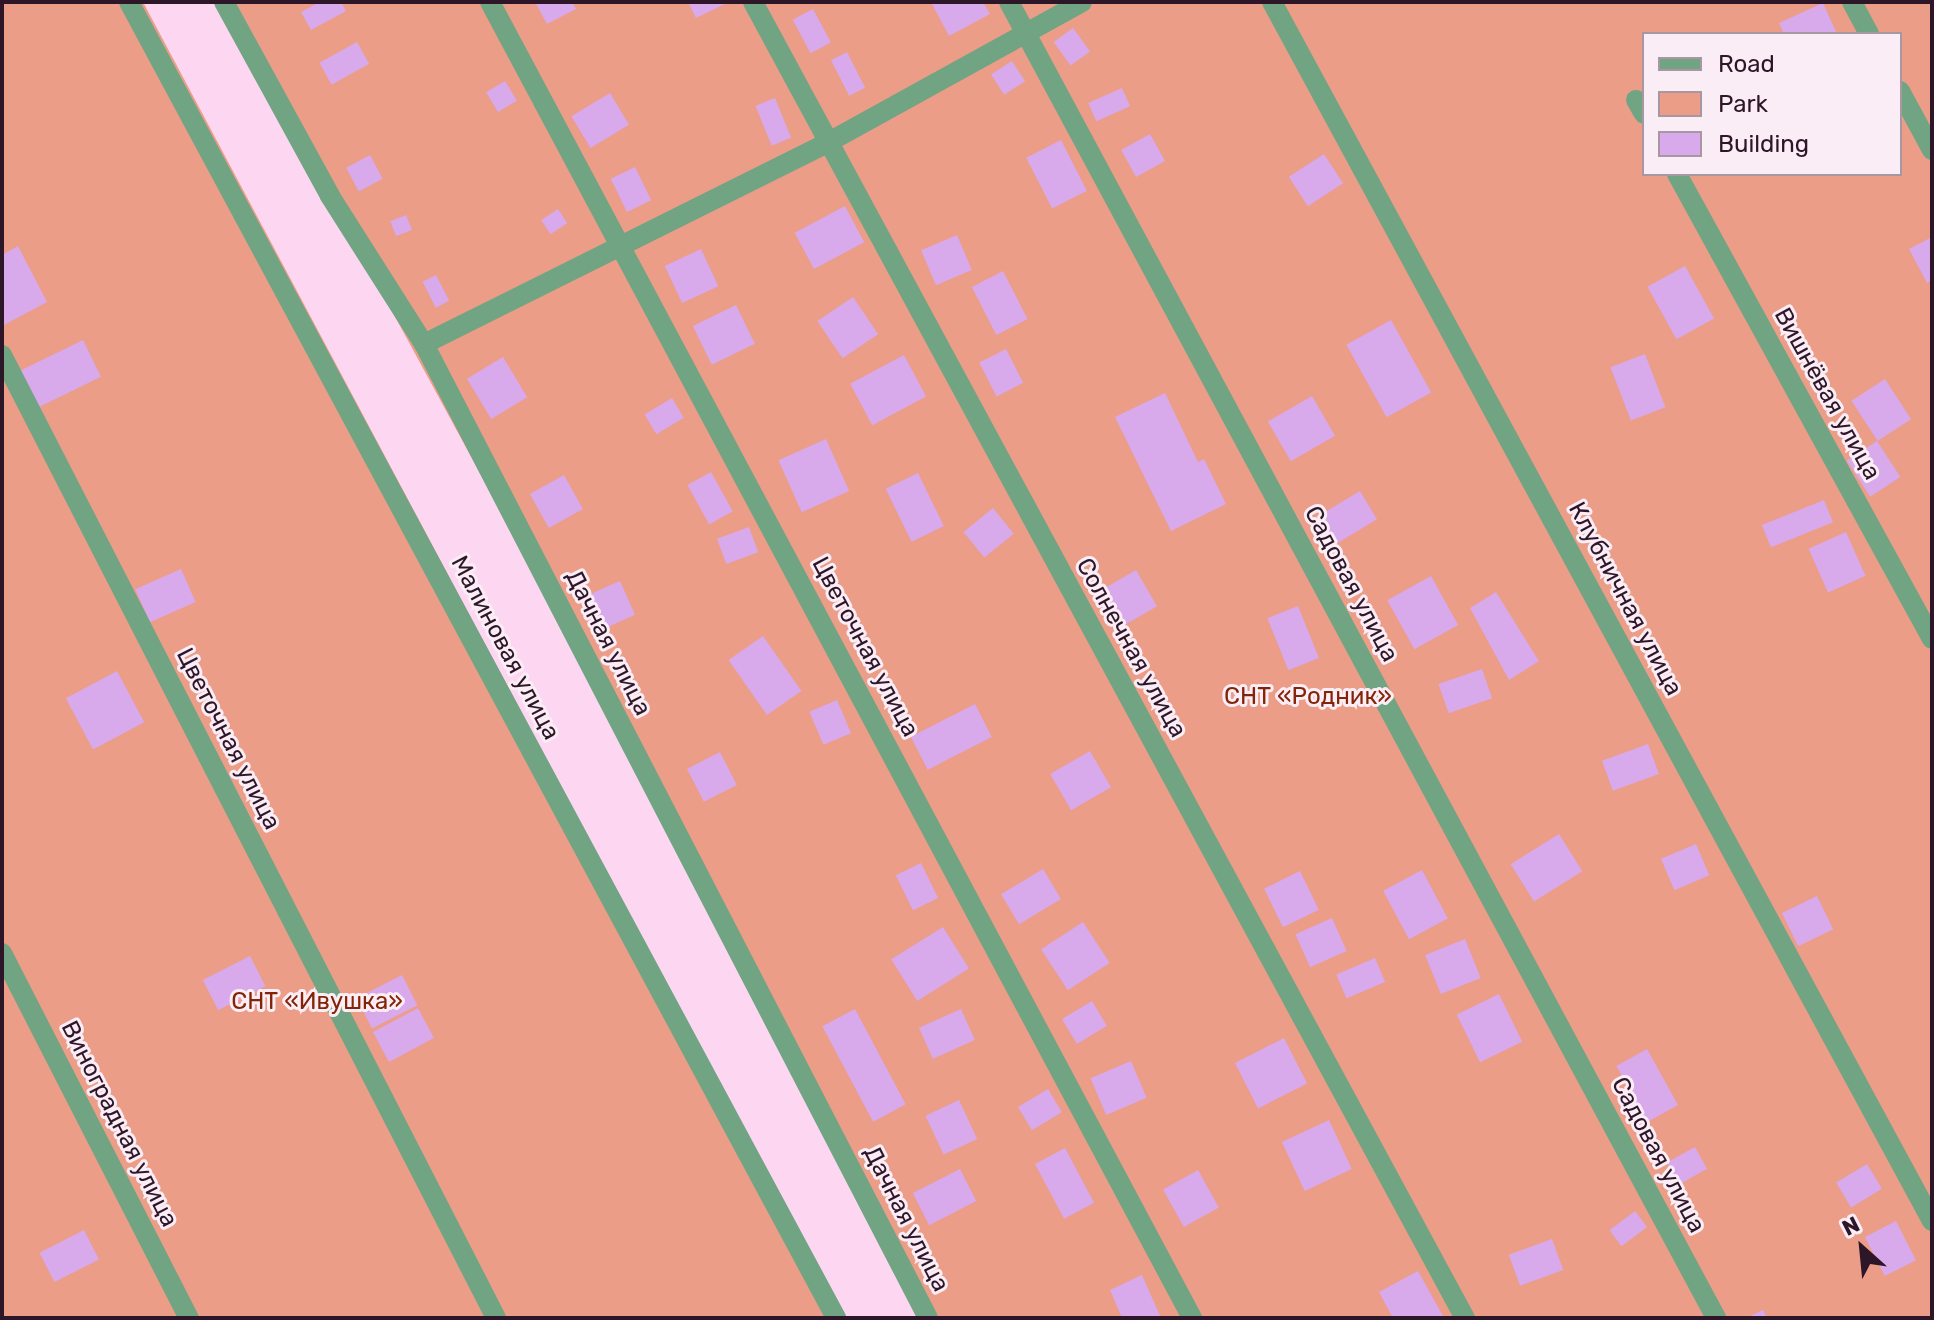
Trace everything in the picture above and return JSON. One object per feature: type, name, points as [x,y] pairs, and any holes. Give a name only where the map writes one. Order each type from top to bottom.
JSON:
[{"type":"street","name":"Малиновая улица","points":[[129,2],[836,1318]]},
{"type":"street","name":"Дачная улица","points":[[224,2],[330,196],[424,344],[928,1318]]},
{"type":"street","name":"Цветочная улица","points":[[490,2],[1192,1318]]},
{"type":"street","name":"Солнечная улица","points":[[753,2],[1465,1318]]},
{"type":"street","name":"Садовая улица","points":[[1009,2],[1716,1318]]},
{"type":"street","points":[[424,344],[827,143],[1082,2]]},
{"type":"street","name":"Клубничная улица","points":[[1272,2],[1932,1221]]},
{"type":"street","points":[[1852,2],[1868,32]]},
{"type":"street","points":[[1902,95],[1932,150]]},
{"type":"street","name":"Вишнёвая улица","points":[[1678,176],[1932,639]]},
{"type":"street","name":"Цветочная улица","points":[[2,355],[496,1318]]},
{"type":"street","name":"Виноградная улица","points":[[2,953],[189,1318]]},
{"type":"green space","name":"СНТ «Ивушка»","points":[[2,2],[143,2],[844,1318],[2,1318]]},
{"type":"green space","name":"СНТ «Родник»","points":[[224,2],[1932,2],[1932,1318],[939,1318]]},
{"type":"building","points":[[320,2],[341,2],[346,11],[311,30],[301,12]]},
{"type":"building","points":[[535,2],[572,2],[576,9],[547,24]]},
{"type":"building","points":[[688,2],[729,2],[696,18]]},
{"type":"building","points":[[931,2],[983,2],[990,14],[949,36]]},
{"type":"building","points":[[1823,3],[1836,32],[1783,32],[1779,23]]},
{"type":"building","points":[[813,9],[831,43],[811,53],[793,20]]},
{"type":"building","points":[[1073,28],[1090,51],[1071,66],[1054,42]]},
{"type":"building","points":[[357,42],[369,64],[332,85],[319,63]]},
{"type":"building","points":[[847,52],[865,88],[849,96],[831,60]]},
{"type":"building","points":[[1012,61],[1025,81],[1004,95],[991,75]]},
{"type":"building","points":[[505,81],[517,101],[498,112],[486,92]]},
{"type":"building","points":[[1122,88],[1130,106],[1096,121],[1088,103]]},
{"type":"building","points":[[610,93],[629,125],[590,148],[571,116]]},
{"type":"building","points":[[775,98],[791,138],[772,146],[756,106]]},
{"type":"building","points":[[1150,134],[1165,161],[1136,177],[1121,150]]},
{"type":"building","points":[[1061,140],[1087,191],[1052,208],[1026,158]]},
{"type":"building","points":[[1324,154],[1343,183],[1308,206],[1289,177]]},
{"type":"building","points":[[370,155],[383,179],[359,192],[346,168]]},
{"type":"building","points":[[635,167],[651,200],[627,212],[611,179]]},
{"type":"building","points":[[845,206],[864,242],[814,269],[795,233]]},
{"type":"building","points":[[558,209],[567,223],[550,234],[541,220]]},
{"type":"building","points":[[406,215],[412,230],[396,236],[390,221]]},
{"type":"building","points":[[957,235],[972,270],[936,285],[921,250]]},
{"type":"building","points":[[1932,237],[1932,280],[1927,283],[1909,249]]},
{"type":"building","points":[[18,246],[47,302],[2,326],[2,255]]},
{"type":"building","points":[[701,249],[718,286],[682,303],[665,266]]},
{"type":"building","points":[[1685,266],[1714,318],[1676,339],[1647,287]]},
{"type":"building","points":[[1003,271],[1028,319],[996,335],[972,287]]},
{"type":"building","points":[[436,275],[449,301],[436,308],[423,282]]},
{"type":"building","points":[[853,297],[878,334],[843,358],[817,321]]},
{"type":"building","points":[[736,305],[755,344],[712,365],[693,326]]},
{"type":"building","points":[[1391,320],[1431,393],[1387,417],[1346,345]]},
{"type":"building","points":[[83,340],[101,377],[38,408],[20,371]]},
{"type":"building","points":[[1006,349],[1023,383],[997,396],[979,363]]},
{"type":"building","points":[[1645,354],[1665,407],[1631,420],[1610,367]]},
{"type":"building","points":[[904,355],[926,396],[872,425],[850,384]]},
{"type":"building","points":[[503,357],[527,397],[491,419],[467,379]]},
{"type":"building","points":[[1885,379],[1911,419],[1878,441],[1851,401]]},
{"type":"building","points":[[1165,393],[1198,462],[1204,459],[1226,504],[1171,531],[1115,417]]},
{"type":"building","points":[[1312,396],[1335,436],[1291,461],[1268,422]]},
{"type":"building","points":[[672,398],[684,418],[656,434],[645,414]]},
{"type":"building","points":[[826,439],[849,491],[802,512],[778,460]]},
{"type":"building","points":[[1877,441],[1900,477],[1870,497],[1847,461]]},
{"type":"building","points":[[711,472],[733,511],[709,524],[687,485]]},
{"type":"building","points":[[918,473],[944,526],[912,542],[886,489]]},
{"type":"building","points":[[564,475],[583,509],[549,528],[530,494]]},
{"type":"building","points":[[1360,491],[1377,519],[1337,543],[1320,515]]},
{"type":"building","points":[[1824,500],[1833,522],[1771,547],[1762,525]]},
{"type":"building","points":[[993,508],[1014,534],[984,558],[963,532]]},
{"type":"building","points":[[749,527],[758,552],[726,564],[717,539]]},
{"type":"building","points":[[1846,532],[1866,576],[1828,593],[1809,549]]},
{"type":"building","points":[[181,569],[196,602],[150,622],[135,589]]},
{"type":"building","points":[[1136,570],[1157,606],[1121,627],[1100,591]]},
{"type":"building","points":[[1431,576],[1458,625],[1414,649],[1387,600]]},
{"type":"building","points":[[620,581],[635,615],[604,629],[589,595]]},
{"type":"building","points":[[1496,592],[1539,661],[1509,680],[1470,608]]},
{"type":"building","points":[[1298,606],[1319,658],[1288,670],[1267,618]]},
{"type":"building","points":[[763,636],[801,691],[767,715],[729,660]]},
{"type":"building","points":[[1482,669],[1492,698],[1449,713],[1439,684]]},
{"type":"building","points":[[117,671],[144,722],[93,749],[66,698]]},
{"type":"building","points":[[837,700],[851,733],[823,745],[809,712]]},
{"type":"building","points":[[975,704],[992,737],[928,770],[911,737]]},
{"type":"building","points":[[1648,744],[1659,774],[1613,791],[1602,761]]},
{"type":"building","points":[[1090,751],[1111,787],[1071,810],[1050,774]]},
{"type":"building","points":[[720,752],[737,785],[704,802],[687,769]]},
{"type":"building","points":[[1559,834],[1582,871],[1534,902],[1511,864]]},
{"type":"building","points":[[1696,844],[1709,875],[1674,890],[1661,859]]},
{"type":"building","points":[[921,863],[938,898],[913,910],[896,875]]},
{"type":"building","points":[[1043,869],[1061,899],[1019,924],[1001,894]]},
{"type":"building","points":[[1422,870],[1448,919],[1409,939],[1383,891]]},
{"type":"building","points":[[1300,871],[1319,910],[1283,927],[1264,889]]},
{"type":"building","points":[[1817,896],[1833,929],[1798,946],[1782,913]]},
{"type":"building","points":[[1332,918],[1347,951],[1310,967],[1295,934]]},
{"type":"building","points":[[1083,922],[1110,963],[1068,990],[1041,949]]},
{"type":"building","points":[[943,927],[969,969],[917,1001],[891,959]]},
{"type":"building","points":[[1465,939],[1481,978],[1441,994],[1425,955]]},
{"type":"building","points":[[250,956],[265,986],[218,1010],[203,980]]},
{"type":"building","points":[[1375,958],[1385,982],[1346,998],[1336,974]]},
{"type":"building","points":[[402,975],[417,1005],[372,1028],[357,998]]},
{"type":"building","points":[[1499,994],[1522,1042],[1480,1062],[1457,1015]]},
{"type":"building","points":[[1092,1001],[1107,1026],[1077,1044],[1062,1019]]},
{"type":"building","points":[[418,1008],[434,1038],[389,1062],[373,1032]]},
{"type":"building","points":[[855,1009],[906,1104],[873,1122],[822,1026]]},
{"type":"building","points":[[961,1009],[975,1040],[933,1059],[919,1028]]},
{"type":"building","points":[[1284,1038],[1307,1083],[1258,1108],[1235,1063]]},
{"type":"building","points":[[1647,1049],[1678,1105],[1647,1122],[1616,1066]]},
{"type":"building","points":[[1131,1061],[1147,1098],[1106,1115],[1090,1078]]},
{"type":"building","points":[[1048,1089],[1062,1112],[1032,1130],[1018,1107]]},
{"type":"building","points":[[959,1100],[977,1139],[944,1155],[925,1116]]},
{"type":"building","points":[[1329,1120],[1352,1169],[1305,1191],[1282,1142]]},
{"type":"building","points":[[1695,1147],[1707,1169],[1679,1184],[1667,1163]]},
{"type":"building","points":[[1065,1148],[1094,1203],[1064,1219],[1035,1164]]},
{"type":"building","points":[[1867,1164],[1882,1189],[1851,1207],[1836,1183]]},
{"type":"building","points":[[960,1169],[976,1201],[929,1225],[913,1193]]},
{"type":"building","points":[[1198,1170],[1219,1208],[1184,1227],[1163,1189]]},
{"type":"building","points":[[1635,1211],[1647,1227],[1621,1246],[1609,1230]]},
{"type":"building","points":[[1896,1221],[1916,1260],[1885,1276],[1865,1237]]},
{"type":"building","points":[[84,1230],[99,1259],[54,1282],[39,1253]]},
{"type":"building","points":[[1552,1239],[1563,1270],[1520,1286],[1509,1255]]},
{"type":"building","points":[[1418,1271],[1444,1318],[1393,1318],[1379,1292]]},
{"type":"building","points":[[1142,1275],[1161,1318],[1122,1318],[1110,1290]]},
{"type":"building","points":[[1763,1310],[1767,1318],[1746,1318]]}]
